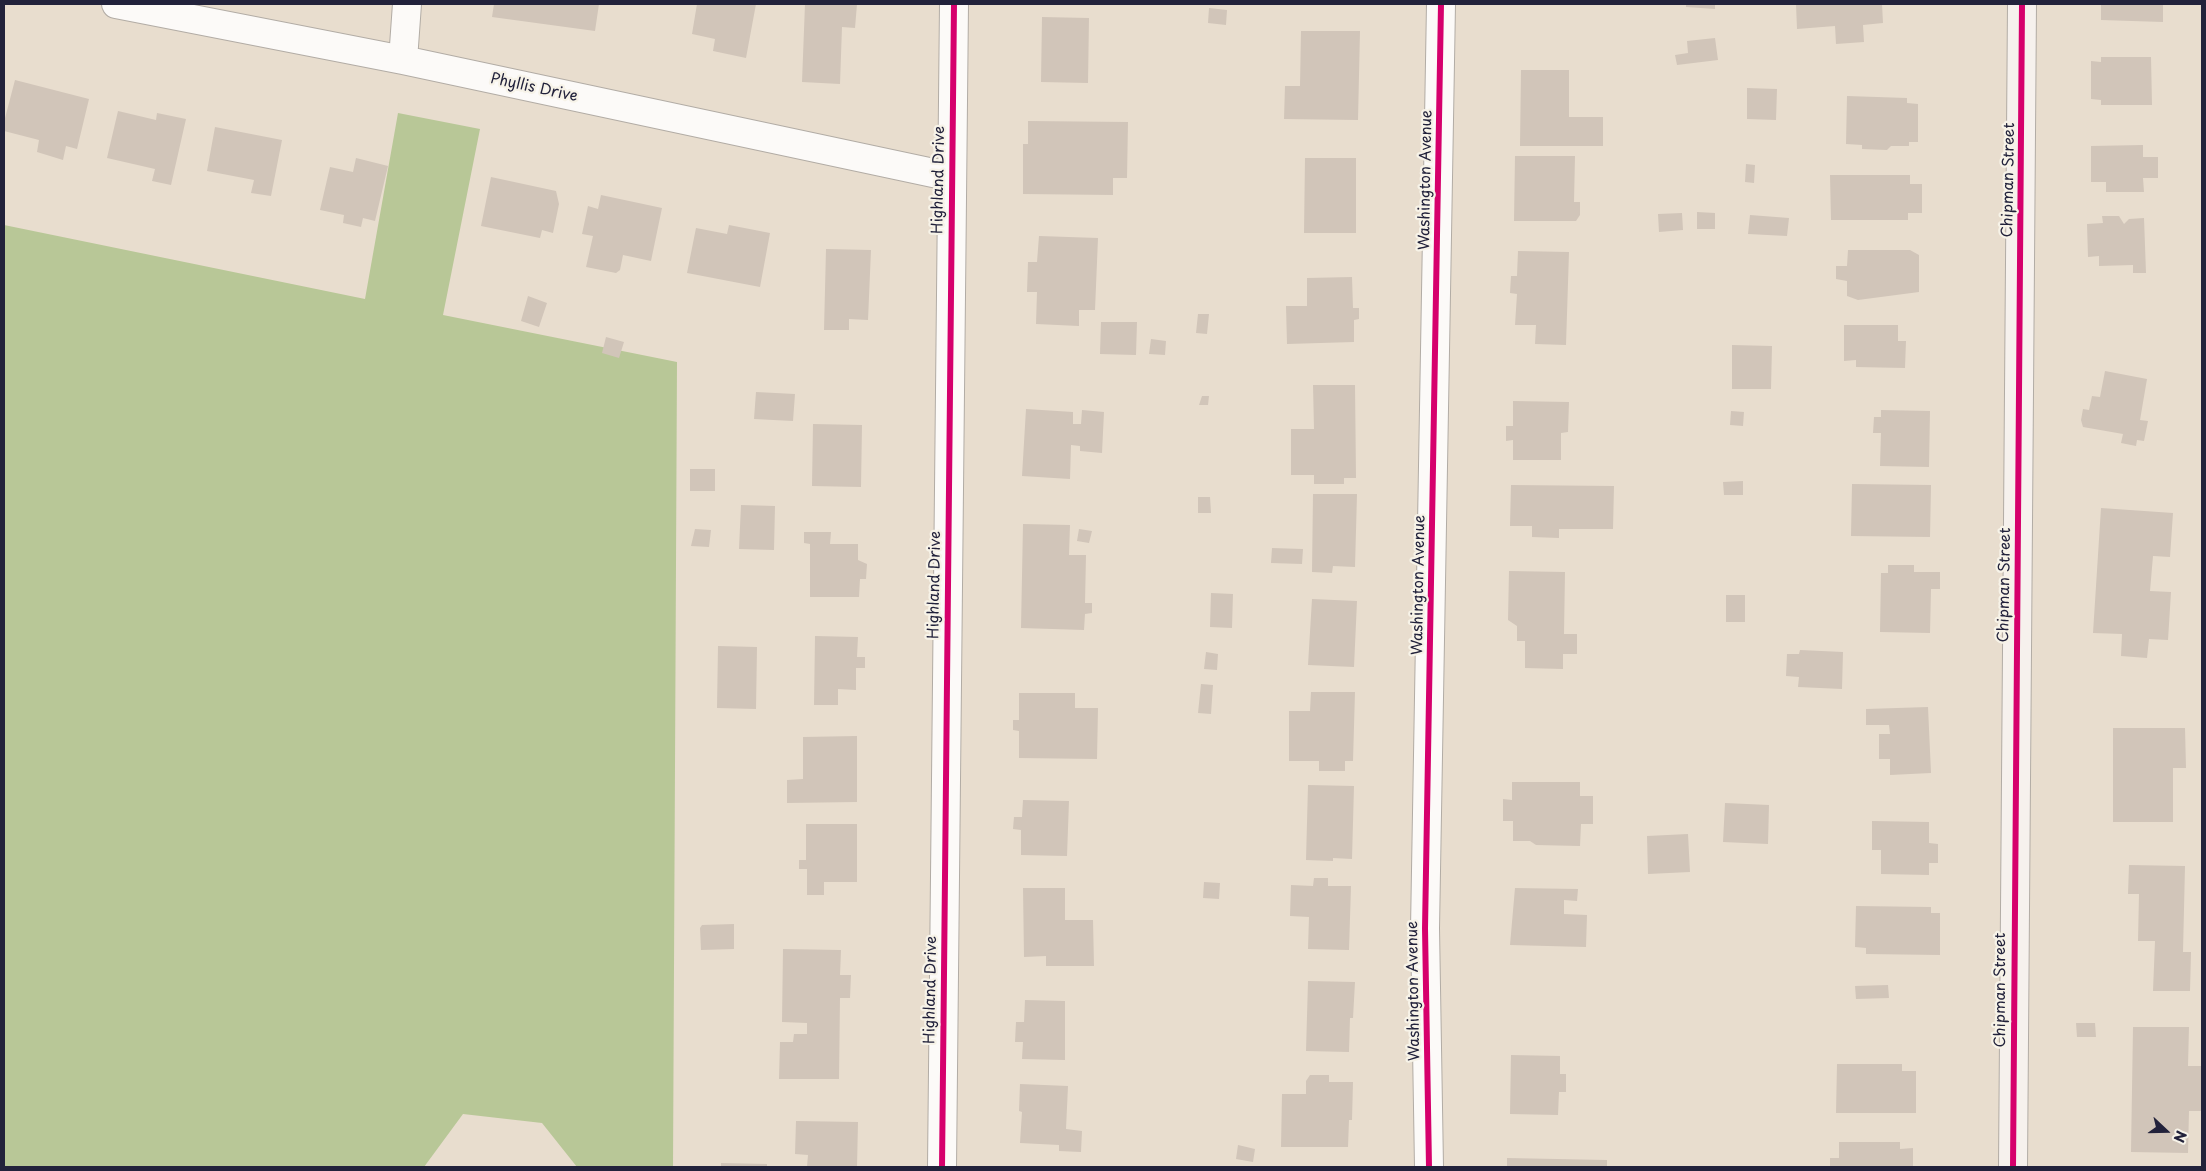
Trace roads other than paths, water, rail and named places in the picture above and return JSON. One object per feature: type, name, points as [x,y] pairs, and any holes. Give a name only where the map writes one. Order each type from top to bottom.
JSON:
[{"type":"street","name":"Phyllis Drive","points":[[116,4],[403,60],[952,177]]},
{"type":"street","points":[[403,60],[407,4]]},
{"type":"street","name":"Highland Drive","points":[[942,1167],[954,4]]},
{"type":"street","name":"Washington Avenue","points":[[1429,1167],[1425,928],[1441,4]]},
{"type":"street","name":"Chipman Street","points":[[2013,1167],[2022,4]]}]
